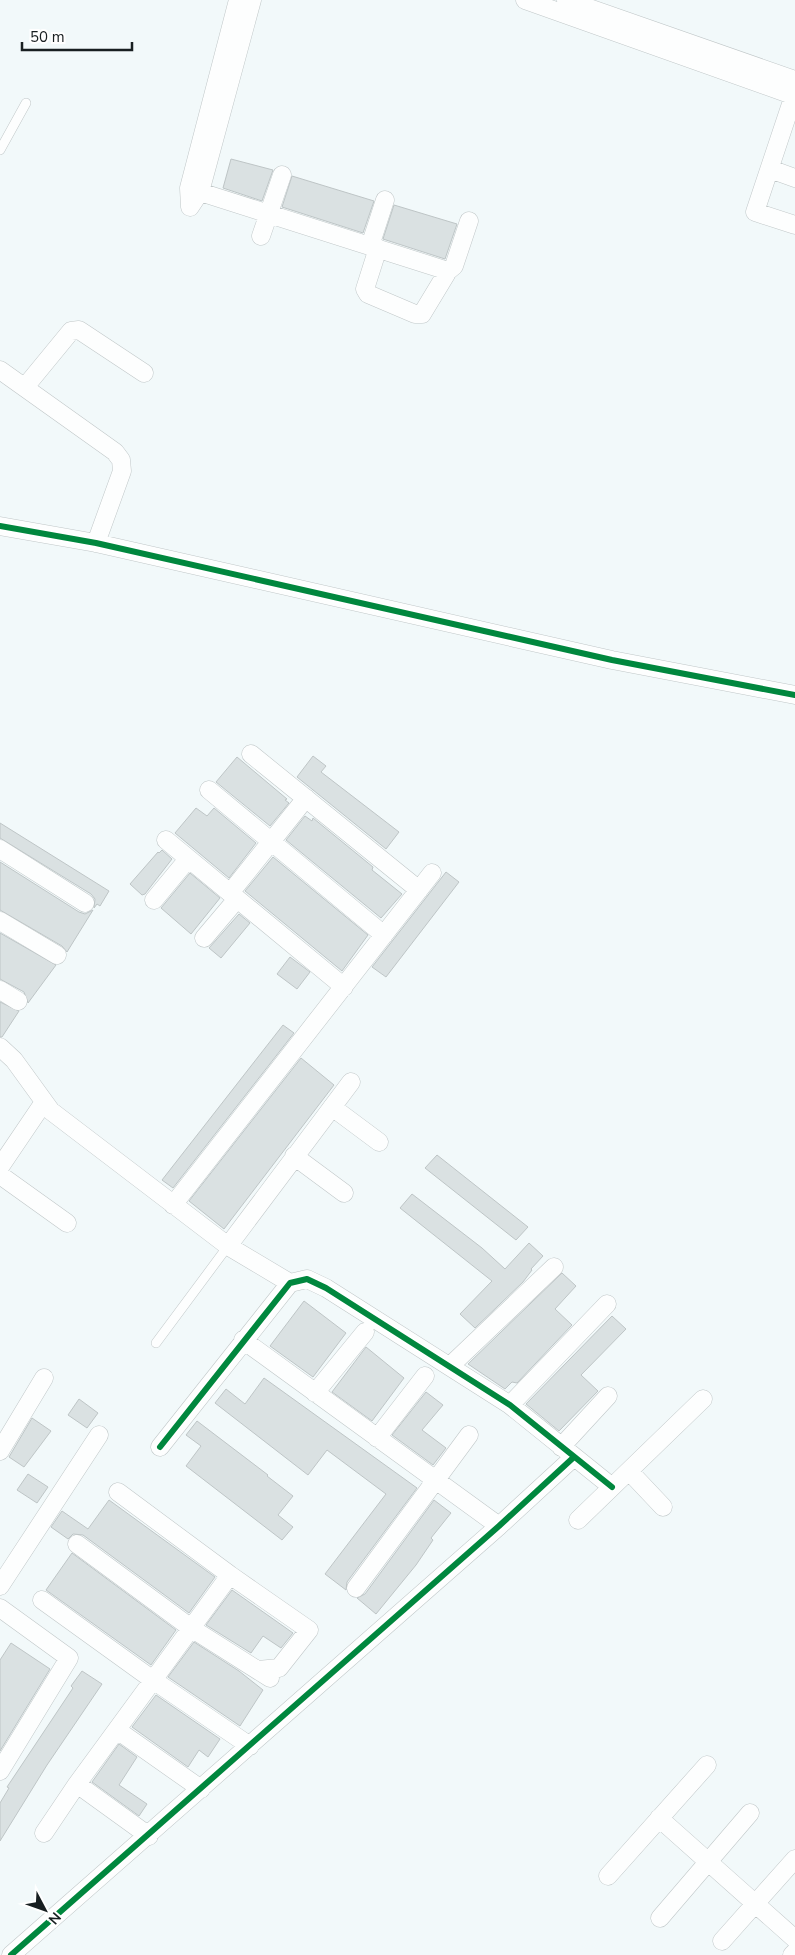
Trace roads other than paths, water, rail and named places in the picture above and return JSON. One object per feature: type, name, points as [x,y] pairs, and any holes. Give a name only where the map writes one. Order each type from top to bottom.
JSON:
[{"type":"street","points":[[238,0],[189,188],[190,207],[200,192],[252,0]]},
{"type":"street","points":[[525,0],[549,4],[795,90]]},
{"type":"street","points":[[566,0],[795,90]]},
{"type":"street","points":[[795,90],[755,212],[795,225]]},
{"type":"street","points":[[770,169],[795,178]]},
{"type":"street","points":[[261,236],[282,175]]},
{"type":"street","points":[[200,192],[448,271]]},
{"type":"street","points":[[385,200],[365,290],[368,294],[414,314],[422,314],[448,271],[454,266],[469,221]]},
{"type":"street","points":[[25,387],[71,331],[79,330],[144,373]]},
{"type":"street","points":[[0,370],[115,452],[121,460],[122,471],[96,543]]},
{"type":"street","points":[[0,526],[96,543],[612,660],[795,695]]},
{"type":"street","points":[[251,754],[419,890]]},
{"type":"street","points":[[208,790],[384,935]]},
{"type":"street","points":[[204,938],[272,842],[306,798]]},
{"type":"street","points":[[166,840],[344,987]]},
{"type":"street","points":[[0,849],[85,903]]},
{"type":"street","points":[[154,900],[188,858]]},
{"type":"street","points":[[173,1205],[432,873]]},
{"type":"street","points":[[0,921],[57,955]]},
{"type":"street","points":[[0,990],[18,1001]]},
{"type":"street","points":[[0,1047],[14,1060],[51,1111],[228,1246],[290,1283]]},
{"type":"street","points":[[228,1246],[351,1082]]},
{"type":"street","points":[[0,1167],[44,1102]]},
{"type":"street","points":[[332,1107],[379,1142]]},
{"type":"street","points":[[294,1156],[344,1193]]},
{"type":"street","points":[[0,1175],[67,1223]]},
{"type":"street","points":[[450,1366],[554,1267]]},
{"type":"street","points":[[160,1447],[290,1283],[307,1279],[326,1288],[510,1405],[612,1487]]},
{"type":"street","points":[[510,1405],[607,1304]]},
{"type":"street","points":[[315,1393],[366,1332]]},
{"type":"street","points":[[243,1340],[499,1526]]},
{"type":"street","points":[[377,1438],[425,1376]]},
{"type":"street","points":[[0,1451],[44,1378]]},
{"type":"street","points":[[11,1955],[149,1836],[499,1526],[571,1455],[608,1396]]},
{"type":"street","points":[[578,1520],[704,1399]]},
{"type":"street","points":[[0,1586],[99,1435]]},
{"type":"street","points":[[356,1588],[469,1436]]},
{"type":"street","points":[[629,1471],[663,1506]]},
{"type":"street","points":[[77,1544],[191,1628],[264,1674],[279,1668],[309,1630],[230,1575],[118,1492]]},
{"type":"street","points":[[44,1833],[77,1784],[230,1575]]},
{"type":"street","points":[[42,1600],[153,1680],[250,1746]]},
{"type":"street","points":[[0,1771],[69,1658],[3,1617]]},
{"type":"street","points":[[117,1730],[201,1789]]},
{"type":"street","points":[[608,1876],[707,1765]]},
{"type":"street","points":[[77,1784],[149,1836]]},
{"type":"street","points":[[660,1918],[750,1813]]},
{"type":"street","points":[[659,1818],[709,1860],[795,1939]]},
{"type":"street","points":[[722,1941],[795,1859]]},
{"type":"street","points":[[792,1955],[795,1952]]},
{"type":"lane","points":[[0,150],[26,103]]},
{"type":"lane","points":[[156,1343],[228,1246]]}]
